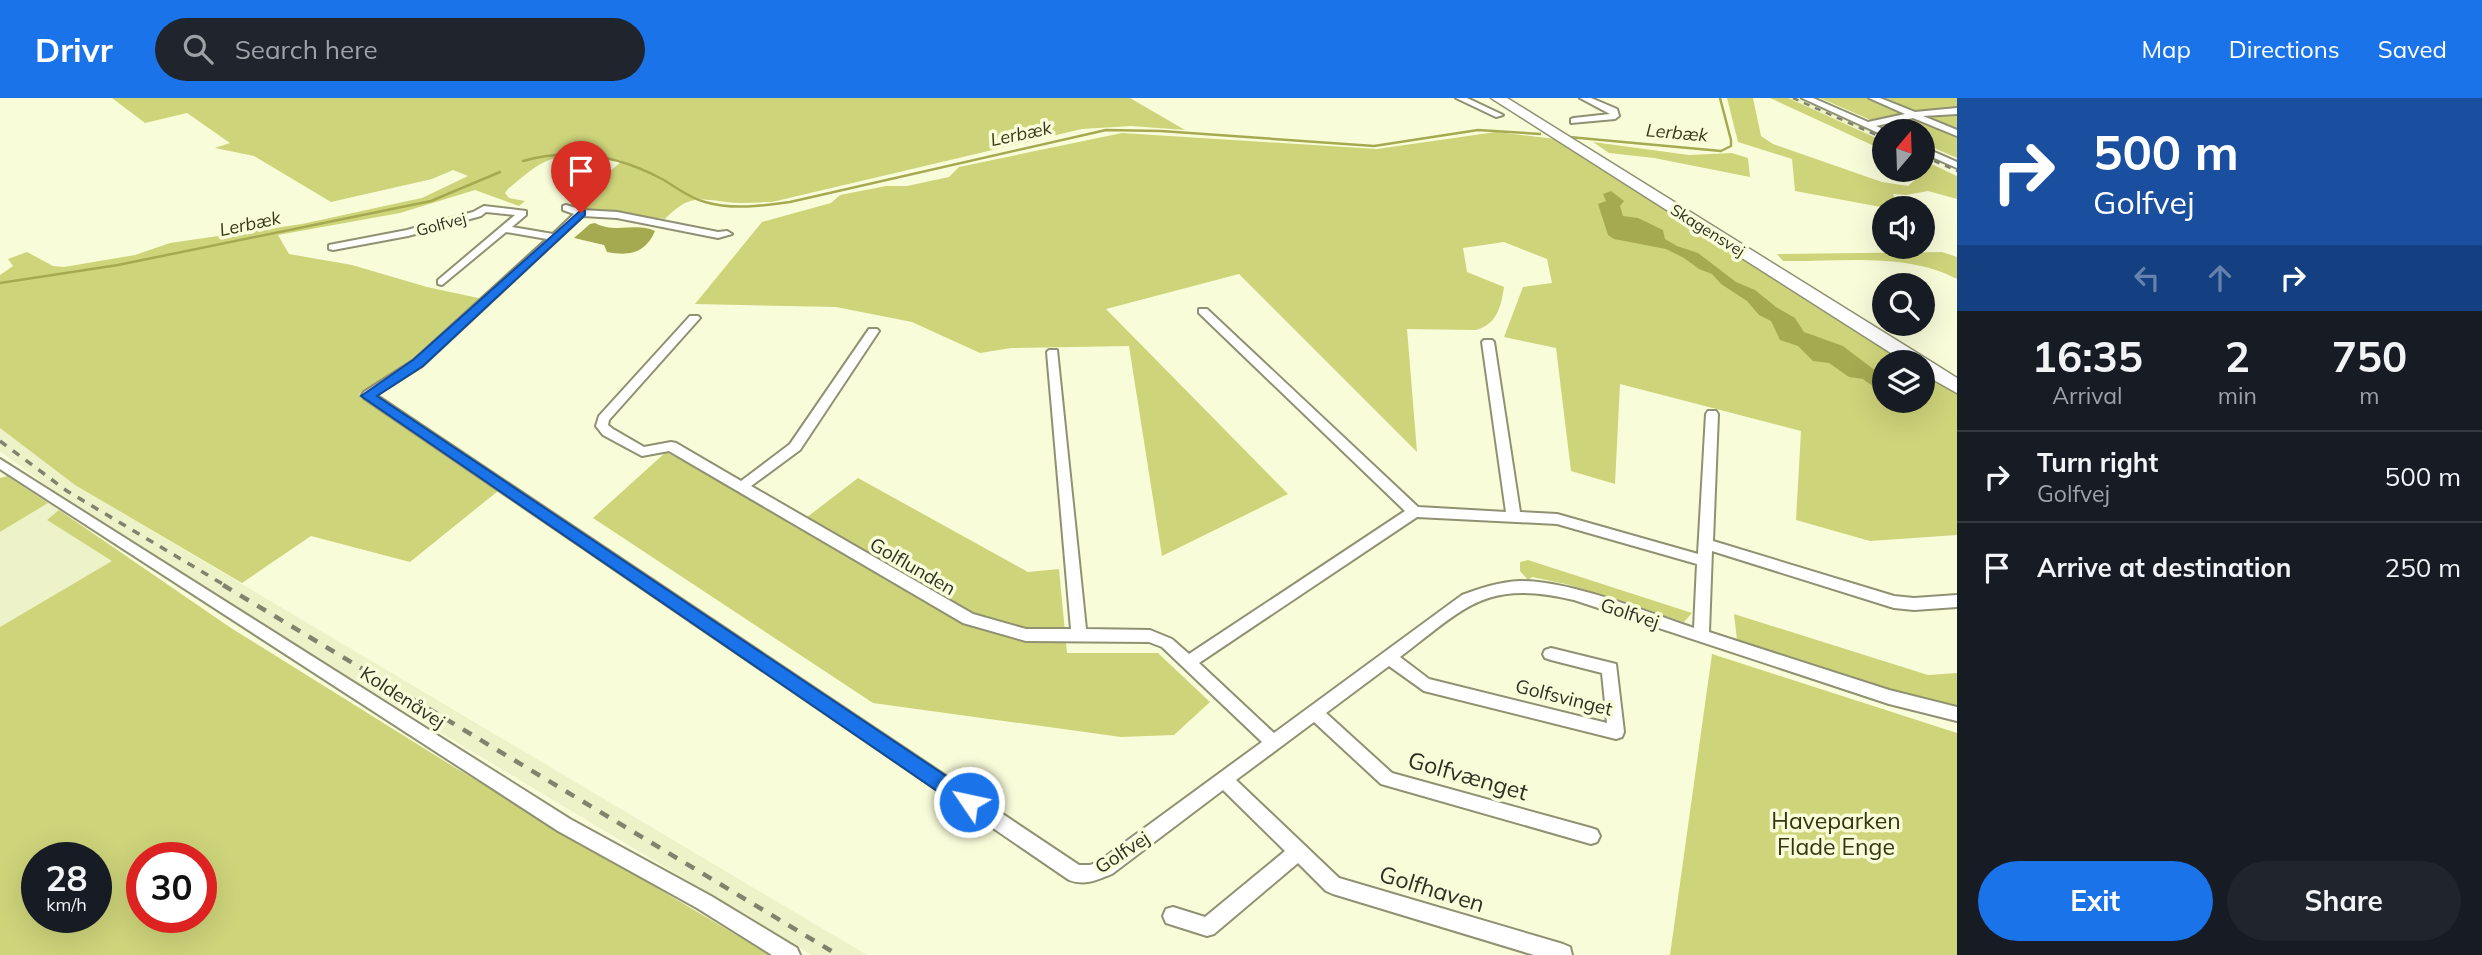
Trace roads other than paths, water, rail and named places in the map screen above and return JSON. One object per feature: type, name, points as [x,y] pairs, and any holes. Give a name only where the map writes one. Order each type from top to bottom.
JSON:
[{"type":"main road","name":"Skagensvej","points":[[1499,107],[1898,350]]},
{"type":"main road","points":[[1935,373],[1957,387]]},
{"type":"street","points":[[1460,98],[1499,107]]},
{"type":"street","points":[[1574,121],[1615,116],[1614,111],[1584,98]]},
{"type":"street","points":[[1806,98],[1872,127]]},
{"type":"street","points":[[1873,98],[1957,133]]},
{"type":"street","points":[[1948,98],[1957,108]]},
{"type":"street","points":[[1868,125],[1957,108]]},
{"type":"street","points":[[1936,156],[1957,165]]},
{"type":"street","points":[[566,208],[581,213],[617,215],[719,235],[726,234]]},
{"type":"street","name":"Golfvej","points":[[333,247],[408,233],[477,214],[484,209],[523,213],[442,282]]},
{"type":"street","name":"Golfvej","points":[[581,213],[418,363],[368,396],[1076,874],[1091,874],[1105,868],[1467,599],[1492,589],[1531,586],[1575,595],[1889,697],[1957,714]]},
{"type":"street","points":[[504,229],[555,237]]},
{"type":"street","points":[[1203,311],[1414,512]]},
{"type":"street","name":"Golflunden","points":[[694,318],[603,419],[602,426],[608,432],[642,452],[671,446],[968,619],[1026,635],[1150,636],[1167,643],[1189,662]]},
{"type":"street","points":[[741,487],[794,447],[873,331]]},
{"type":"street","points":[[1488,342],[1514,517]]},
{"type":"street","points":[[1053,352],[1079,635]]},
{"type":"street","points":[[1701,636],[1712,414]]},
{"type":"street","name":"Koldenåvej","points":[[2,467],[218,601],[564,825],[704,902],[790,955]]},
{"type":"street","points":[[1274,743],[1189,662],[1414,512],[1557,519],[1704,561]]},
{"type":"street","points":[[1705,544],[1894,602],[1914,604],[1957,601]]},
{"type":"street","name":"Golfsvinget","points":[[1390,658],[1424,684],[1616,732],[1610,668],[1551,654]]},
{"type":"street","name":"Golfvænget","points":[[1314,712],[1387,779],[1591,836]]},
{"type":"street","name":"Golfhaven","points":[[1224,780],[1333,885],[1563,954]]},
{"type":"street","points":[[1173,916],[1207,927],[1298,852]]},
{"type":"waterway","name":"Lerbæk","points":[[1569,137],[1721,151],[1731,146],[1731,140],[1720,98]]},
{"type":"waterway","name":"Lerbæk","points":[[523,161],[577,154],[611,159],[645,171],[699,200],[726,206],[747,206],[790,202],[1106,130],[1161,131],[1374,146],[1478,130],[1540,134]]},
{"type":"waterway","name":"Lerbæk","points":[[0,283],[118,265],[431,201],[500,172]]},
{"type":"railway","points":[[1793,98],[1872,133]]},
{"type":"railway","points":[[1936,162],[1957,171]]},
{"type":"railway","points":[[0,441],[67,491],[226,586]]},
{"type":"railway","points":[[223,585],[838,955]]},
{"type":"park label","name":"Haveparken Flade Enge","points":[[1836,834]]}]
